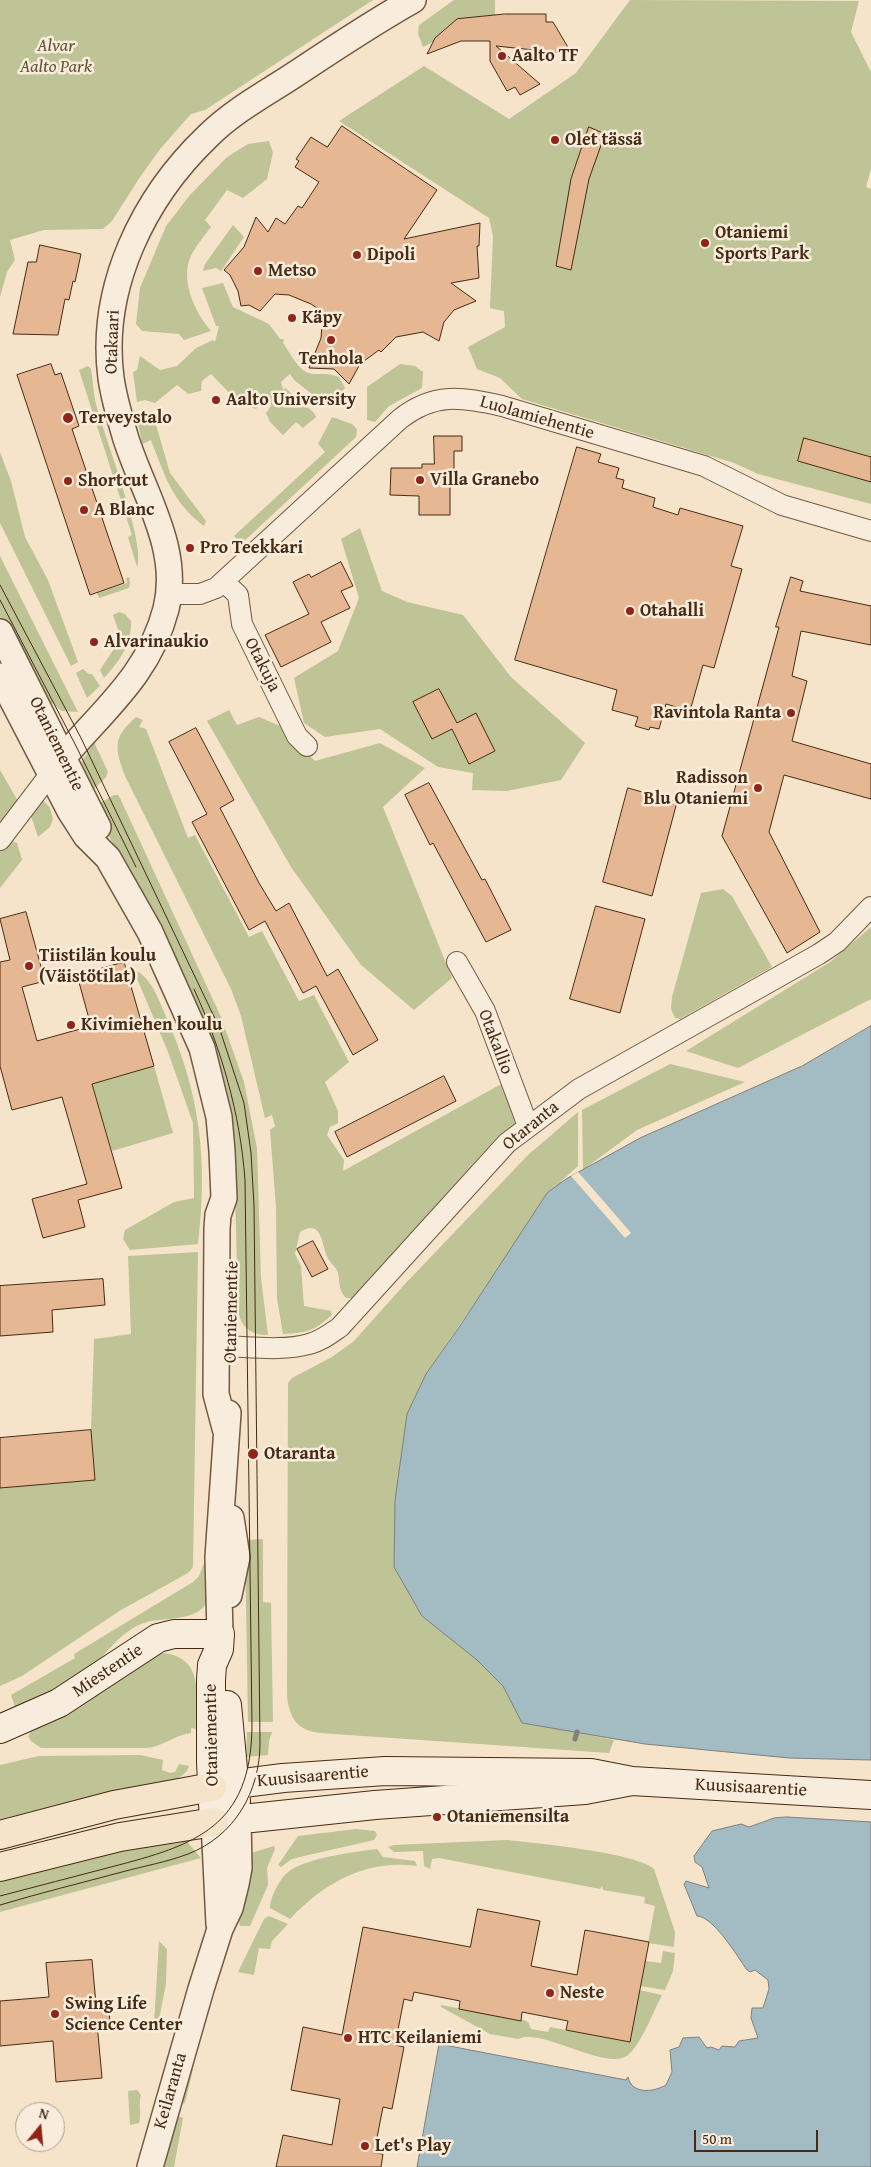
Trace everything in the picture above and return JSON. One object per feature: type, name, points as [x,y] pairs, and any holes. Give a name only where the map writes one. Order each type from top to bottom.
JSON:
[{"type":"main road","name":"Miestentie","points":[[0,1729],[59,1703],[158,1638],[174,1634],[220,1641]]},
{"type":"main road","name":"Otaniementie","points":[[220,1641],[212,1665],[226,1820]]},
{"type":"main road","name":"Kuusisaarentie","points":[[0,1835],[114,1805],[224,1786],[385,1771],[591,1773],[632,1781],[871,1795]]},
{"type":"main road","name":"Kuusisaarentie","points":[[0,1867],[120,1837],[226,1820],[384,1804],[585,1790],[632,1781]]},
{"type":"street","name":"Otakaari","points":[[57,764],[104,715],[138,670],[159,630],[169,594],[168,551],[127,441],[111,376],[111,328],[114,303],[128,250],[145,214],[168,180],[189,155],[222,123],[251,102],[413,0]]},
{"type":"street","name":"Luolamiehentie","points":[[169,594],[200,594],[224,582],[413,408],[428,401],[442,398],[473,400],[502,406],[704,466],[782,505],[871,531]]},
{"type":"street","name":"Otakuja","points":[[224,582],[238,596],[242,624],[297,736],[307,746]]},
{"type":"street","name":"Otaniementie","points":[[0,632],[57,764]]},
{"type":"street","name":"Otaniementie","points":[[0,676],[98,827],[108,858],[150,932],[202,1048],[219,1116],[224,1198],[231,1214],[233,1228],[224,1346],[231,1393],[225,1428],[225,1471],[218,1557],[220,1641]]},
{"type":"street","points":[[0,840],[57,764]]},
{"type":"street","name":"Otaranta","points":[[224,1346],[288,1347],[308,1344],[323,1338],[340,1326],[507,1144],[528,1126],[579,1089],[838,942],[871,907]]},
{"type":"street","name":"Otakallio","points":[[457,962],[485,1011],[528,1126]]},
{"type":"street","name":"Keilaranta","points":[[150,2167],[161,2122],[220,1929],[217,1911],[226,1820]]},
{"type":"green space","name":"Alvar Aalto Park","points":[[0,0],[373,0],[205,110],[191,114],[161,148],[112,221],[103,229],[44,230],[10,240],[15,260],[7,272],[0,297]]},
{"type":"green space","points":[[454,0],[495,0],[495,15],[457,19],[435,38],[433,42],[423,47],[418,34],[419,25]]},
{"type":"green space","name":"Otaniemi Sports Park","points":[[630,0],[859,1],[851,32],[871,72],[871,169],[866,187],[871,189],[871,504],[758,474],[734,463],[522,399],[500,378],[477,369],[468,347],[505,327],[504,311],[490,308],[493,236],[489,218],[339,121],[424,66],[509,119],[576,73]]},
{"type":"green space","points":[[269,141],[273,153],[267,179],[243,198],[227,190],[205,220],[211,227],[195,249],[189,262],[187,272],[190,293],[199,314],[211,331],[184,340],[179,334],[142,331],[136,324],[140,288],[166,226],[190,195],[227,157],[248,144]]},
{"type":"green space","points":[[233,225],[244,237],[221,271],[216,268],[203,271],[205,264]]},
{"type":"green space","points":[[223,283],[233,307],[269,324],[280,339],[284,339],[283,343],[303,370],[312,374],[329,374],[339,377],[345,388],[336,399],[325,404],[294,380],[290,374],[281,382],[283,390],[285,388],[314,413],[316,417],[303,428],[296,422],[283,435],[270,422],[266,413],[271,406],[271,400],[264,400],[256,409],[240,404],[211,374],[202,381],[201,391],[188,394],[177,385],[155,403],[145,400],[137,402],[133,372],[137,370],[140,356],[160,370],[177,366],[196,348],[213,340],[215,342],[219,326],[216,326],[202,288]]},
{"type":"green space","points":[[400,364],[415,366],[423,372],[422,388],[389,406],[375,422],[367,420],[367,387]]},
{"type":"green space","points":[[88,366],[91,369],[99,415],[136,536],[137,567],[128,537],[132,535],[79,370]]},
{"type":"green space","points":[[152,411],[170,473],[206,521],[204,526],[184,508],[177,498],[165,477],[151,440],[142,444],[137,419]]},
{"type":"green space","points":[[332,417],[352,424],[357,429],[356,437],[241,544],[234,536],[325,452],[318,444]]},
{"type":"green space","points":[[0,452],[11,481],[25,537],[48,580],[78,662],[71,666],[0,523]]},
{"type":"green space","points":[[360,528],[382,591],[407,602],[463,615],[511,677],[585,743],[561,780],[507,791],[472,790],[473,773],[438,767],[380,729],[325,737],[304,723],[294,678],[338,651],[359,598],[341,539]]},
{"type":"green space","points":[[0,556],[78,712],[62,711],[47,699],[0,622]]},
{"type":"green space","points":[[129,577],[129,588],[99,598],[97,593],[127,583],[126,578]]},
{"type":"green space","points":[[119,612],[125,614],[131,621],[131,629],[124,652],[104,678],[100,670],[121,638],[113,615]]},
{"type":"green space","points":[[83,669],[92,674],[100,686],[87,698],[76,673]]},
{"type":"green space","points":[[229,710],[237,725],[259,717],[280,726],[315,761],[380,743],[425,768],[383,807],[452,978],[414,1010],[361,965],[291,867],[207,721]]},
{"type":"green space","points":[[136,717],[143,720],[139,727],[146,729],[188,838],[195,835],[249,937],[262,931],[299,1001],[314,995],[349,1062],[325,1082],[338,1111],[338,1123],[330,1127],[327,1135],[344,1160],[343,1171],[505,1082],[520,1120],[497,1137],[353,1298],[346,1298],[342,1292],[336,1268],[326,1255],[318,1231],[314,1228],[308,1228],[300,1232],[295,1254],[301,1266],[304,1306],[331,1311],[332,1315],[320,1325],[304,1332],[283,1334],[277,1299],[276,1208],[270,1130],[275,1126],[272,1115],[265,1118],[241,1016],[231,989],[125,776],[119,758],[119,738],[128,724]]},
{"type":"green space","points":[[94,742],[108,772],[106,777],[92,791],[79,771],[81,763]]},
{"type":"green space","points":[[0,770],[18,801],[0,828]]},
{"type":"green space","points":[[114,795],[118,795],[120,798],[221,1017],[244,1082],[257,1148],[261,1278],[268,1335],[252,1332],[244,1326],[239,1316],[234,1149],[120,856],[93,807]]},
{"type":"green space","points":[[43,800],[50,808],[53,819],[50,827],[38,837],[30,813],[39,801]]},
{"type":"green space","points":[[11,841],[17,843],[22,860],[0,888],[0,848]]},
{"type":"green space","points":[[723,889],[732,896],[772,967],[680,1019],[675,1018],[671,1009],[672,997],[701,893]]},
{"type":"green space","points":[[871,927],[871,999],[738,1068],[686,1051],[830,962]]},
{"type":"green space","points":[[133,969],[149,982],[159,1000],[177,1043],[193,1099],[201,1154],[202,1183],[198,1244],[130,1250],[123,1239],[125,1230],[174,1202],[194,1198],[193,1123],[168,1052]]},
{"type":"green space","points":[[670,1064],[745,1082],[637,1130],[584,1169],[640,1138],[749,1090],[871,1172],[578,1172],[583,1169],[582,1110]]},
{"type":"green space","points":[[154,1066],[173,1133],[112,1151],[92,1084]]},
{"type":"green space","points":[[578,1112],[578,1166],[559,1183],[566,1179],[490,1281],[426,1374],[430,1394],[645,1744],[588,1735],[614,1740],[609,1753],[320,1733],[306,1729],[300,1726],[293,1717],[287,1697],[288,1383],[292,1378],[332,1357],[354,1341],[404,1285],[528,1155]]},
{"type":"green space","points":[[198,1252],[193,1567],[188,1573],[121,1610],[22,1676],[0,1686],[0,1488],[95,1480],[91,1430],[94,1339],[131,1334],[128,1256]]},
{"type":"green space","points":[[263,1539],[263,1602],[271,1603],[273,1722],[248,1722],[245,1540]]},
{"type":"green space","points":[[204,1563],[210,1563],[210,1590],[206,1604],[200,1610],[185,1617],[149,1622],[132,1629],[124,1634],[80,1678],[17,1713],[11,1695],[75,1658],[74,1654],[193,1582],[199,1576]]},
{"type":"green space","points":[[165,1653],[178,1657],[187,1663],[196,1681],[196,1729],[191,1728],[191,1733],[179,1736],[158,1746],[146,1748],[41,1748],[31,1741],[28,1736],[33,1729],[155,1655]]},
{"type":"green space","points":[[247,1732],[272,1732],[268,1755],[246,1757]]},
{"type":"green space","points":[[140,1755],[163,1760],[162,1770],[170,1773],[175,1772],[179,1764],[189,1766],[183,1775],[152,1788],[52,1807],[0,1821],[0,1765],[39,1756]]},
{"type":"green space","points":[[356,1829],[375,1831],[377,1835],[374,1840],[292,1859],[281,1867],[278,1865],[298,1836]]},
{"type":"green space","points":[[185,1839],[201,1858],[0,1912],[0,1877],[52,1862]]},
{"type":"green space","points":[[507,1840],[562,1846],[608,1854],[644,1863],[654,1869],[675,1932],[674,1947],[648,1943],[655,1906],[644,1903],[645,1897],[603,1890],[602,1886],[600,1889],[439,1858],[432,1859],[430,1869],[424,1866],[423,1851],[394,1852],[388,1847],[394,1845]]},
{"type":"green space","points":[[274,1846],[275,1849],[267,1868],[268,1885],[250,1926],[240,1926],[239,1921],[251,1853]]},
{"type":"green space","points":[[377,1849],[383,1857],[415,1861],[417,1866],[380,1866],[347,1876],[317,1895],[290,1919],[270,1908],[273,1894],[278,1885],[287,1873],[295,1868],[330,1856]]},
{"type":"green space","points":[[269,1916],[288,1924],[272,1941],[270,1949],[259,1948],[254,1975],[238,1972],[264,1919]]},
{"type":"green space","points":[[159,1941],[167,1949],[166,1984],[158,2024],[154,2024]]},
{"type":"green space","points":[[663,1951],[675,1953],[673,1971],[665,1990],[640,1986],[645,1961],[661,1963]]},
{"type":"green space","points":[[639,1990],[662,1995],[638,2044],[628,2055],[618,2059],[605,2058],[542,2039],[529,2037],[518,2039],[490,2034],[441,2007],[441,2005],[524,2020],[528,2022],[531,2029],[548,2032],[550,2027],[629,2042]]},
{"type":"green space","points":[[186,2067],[193,2069],[185,2103],[179,2104]]},
{"type":"green space","points":[[137,2090],[141,2095],[140,2119],[139,2123],[130,2125],[128,2091]]},
{"type":"green space","points":[[175,2115],[183,2118],[174,2167],[162,2167]]},
{"type":"water","points":[[871,1026],[871,1760],[789,1758],[645,1744],[522,1723],[503,1686],[477,1660],[422,1616],[394,1567],[395,1500],[407,1414],[426,1374],[462,1323],[547,1193],[566,1179],[640,1138],[802,1066]]},
{"type":"water","points":[[787,1817],[871,1822],[871,2167],[417,2167],[439,2044],[626,2080],[628,2077],[634,2087],[650,2090],[666,2085],[672,2072],[670,2050],[679,2047],[683,2038],[699,2037],[707,2048],[711,2047],[719,2050],[722,2046],[735,2047],[739,2041],[758,2038],[751,2018],[752,2008],[763,2008],[769,1989],[768,1980],[755,1970],[750,1972],[747,1970],[718,1930],[704,1918],[697,1916],[684,1884],[686,1881],[709,1888],[702,1867],[695,1862],[694,1856],[712,1831],[741,1824],[749,1827],[774,1818]]},
{"type":"pier","points":[[578,1172],[631,1233],[625,1238],[571,1176]]},
{"type":"building","name":"Aalto TF","points":[[505,14],[546,14],[546,22],[553,22],[572,54],[496,46],[540,84],[520,95],[515,87],[507,91],[490,61],[490,41],[461,41],[427,54],[435,38],[457,19]]},
{"type":"building","name":"Dipoli","points":[[342,126],[437,190],[404,239],[480,223],[479,246],[477,246],[479,278],[451,283],[476,301],[454,310],[444,322],[439,341],[423,332],[396,337],[381,352],[379,350],[360,364],[349,384],[334,369],[309,368],[321,338],[323,312],[311,304],[289,295],[275,294],[260,311],[249,305],[241,306],[238,291],[230,275],[224,270],[244,247],[256,217],[268,232],[276,218],[285,224],[298,206],[302,208],[319,182],[295,167],[299,161],[296,159],[311,137],[327,147]]},
{"type":"building","points":[[589,127],[605,134],[589,179],[571,270],[556,266],[571,179]]},
{"type":"building","points":[[40,245],[81,254],[75,282],[73,281],[69,300],[65,299],[58,335],[13,334],[28,262],[36,262]]},
{"type":"building","name":"A Blanc","points":[[51,364],[55,375],[61,373],[79,426],[72,429],[124,583],[90,595],[17,375]]},
{"type":"building","name":"Villa Granebo","points":[[434,436],[462,436],[462,451],[454,451],[454,475],[450,475],[450,515],[419,515],[419,496],[390,495],[391,468],[422,468],[422,464],[434,464]]},
{"type":"building","points":[[804,438],[871,457],[871,482],[798,461]]},
{"type":"building","name":"Otahalli","points":[[577,447],[601,454],[598,462],[619,468],[616,478],[624,480],[622,488],[655,498],[653,507],[678,515],[680,508],[743,526],[731,566],[742,569],[714,668],[703,665],[690,711],[666,704],[659,729],[650,727],[649,730],[635,726],[638,717],[612,710],[617,690],[515,660]]},
{"type":"building","points":[[341,562],[353,586],[341,591],[350,608],[321,622],[331,642],[281,667],[265,635],[309,614],[293,582],[309,574],[311,577]]},
{"type":"building","name":"Radisson Blu Otaniemi","points":[[791,577],[803,581],[800,591],[871,606],[871,645],[801,631],[792,676],[807,681],[792,741],[871,764],[871,799],[784,775],[769,832],[820,932],[787,953],[722,836],[779,627],[776,627]]},
{"type":"building","points":[[439,689],[457,723],[476,713],[495,751],[469,764],[452,729],[432,739],[413,702]]},
{"type":"building","points":[[196,728],[234,800],[220,808],[259,883],[276,911],[289,903],[327,976],[338,969],[378,1040],[353,1055],[316,986],[303,993],[265,921],[249,930],[192,822],[207,814],[169,742]]},
{"type":"building","points":[[429,783],[482,880],[485,879],[511,930],[486,942],[433,843],[430,845],[405,795]]},
{"type":"building","points":[[628,788],[677,802],[652,896],[603,882]]},
{"type":"building","points":[[596,906],[645,919],[620,1013],[570,999]]},
{"type":"building","name":"Kivimiehen koulu","points":[[26,912],[45,981],[22,987],[37,1041],[91,1026],[77,975],[124,962],[154,1066],[92,1084],[122,1188],[78,1200],[85,1227],[43,1238],[32,1199],[87,1184],[62,1097],[12,1110],[0,1066],[0,962],[10,960],[0,919]]},
{"type":"building","points":[[444,1076],[456,1101],[347,1157],[335,1132]]},
{"type":"building","points":[[313,1241],[328,1269],[312,1277],[297,1249]]},
{"type":"building","points":[[103,1279],[105,1305],[52,1310],[53,1332],[0,1336],[0,1286]]},
{"type":"building","points":[[91,1430],[95,1480],[0,1488],[0,1438]]},
{"type":"building","name":"HTC Keilaniemi","points":[[478,1909],[540,1921],[531,1966],[577,1975],[585,1930],[649,1942],[630,2042],[566,2030],[568,2021],[522,2012],[521,2021],[459,2009],[460,2001],[414,1992],[412,2001],[404,1999],[395,2045],[404,2047],[392,2109],[383,2107],[374,2153],[383,2154],[381,2167],[276,2167],[283,2135],[332,2145],[340,2099],[291,2090],[303,2027],[342,2035],[363,1927],[470,1947]]},
{"type":"building","name":"Swing Life Science Center","points":[[92,1960],[96,2004],[108,2002],[110,2022],[97,2023],[102,2078],[56,2082],[53,2041],[0,2046],[0,2001],[49,1997],[46,1963]]},
{"type":"waterway","points":[[575,1739],[577,1732]]},
{"type":"tram line","points":[[0,585],[81,738],[219,1027],[244,1103],[251,1153],[254,1206],[260,1743],[259,1761],[255,1778],[242,1810],[219,1836],[205,1846],[172,1859],[0,1905]]},
{"type":"tram line","points":[[0,600],[136,867]]},
{"type":"tram line","points":[[0,1896],[141,1859],[169,1850],[193,1839],[213,1826],[229,1809],[242,1788],[249,1760],[252,1726],[245,1180],[239,1131],[228,1083],[213,1036],[194,989]]},
{"type":"place","name":"Aalto TF","points":[[502,56]]},
{"type":"place","name":"Olet tässä","points":[[555,140]]},
{"type":"place","name":"Otaniemi Sports Park","points":[[705,243]]},
{"type":"place","name":"Dipoli","points":[[357,255]]},
{"type":"place","name":"Metso","points":[[258,271]]},
{"type":"place","name":"Käpy","points":[[292,318]]},
{"type":"place","name":"Tenhola","points":[[331,340]]},
{"type":"place","name":"Aalto University","points":[[216,400]]},
{"type":"place","name":"Terveystalo","points":[[68,418]]},
{"type":"place","name":"Villa Granebo","points":[[420,480]]},
{"type":"place","name":"Shortcut","points":[[68,481]]},
{"type":"place","name":"A Blanc","points":[[84,510]]},
{"type":"place","name":"Pro Teekkari","points":[[190,548]]},
{"type":"place","name":"Otahalli","points":[[630,611]]},
{"type":"place","name":"Alvarinaukio","points":[[94,642]]},
{"type":"place","name":"Ravintola Ranta","points":[[791,713]]},
{"type":"place","name":"Radisson Blu Otaniemi","points":[[758,788]]},
{"type":"place","name":"Tiistilän koulu (Väistötilat)","points":[[29,966]]},
{"type":"place","name":"Kivimiehen koulu","points":[[71,1025]]},
{"type":"place","name":"Otaranta","points":[[253,1454]]},
{"type":"place","name":"Otaniemensilta","points":[[437,1817]]},
{"type":"place","name":"Neste","points":[[550,1993]]},
{"type":"place","name":"Swing Life Science Center","points":[[55,2014]]},
{"type":"place","name":"HTC Keilaniemi","points":[[348,2038]]},
{"type":"place","name":"Let's Play","points":[[365,2146]]}]
